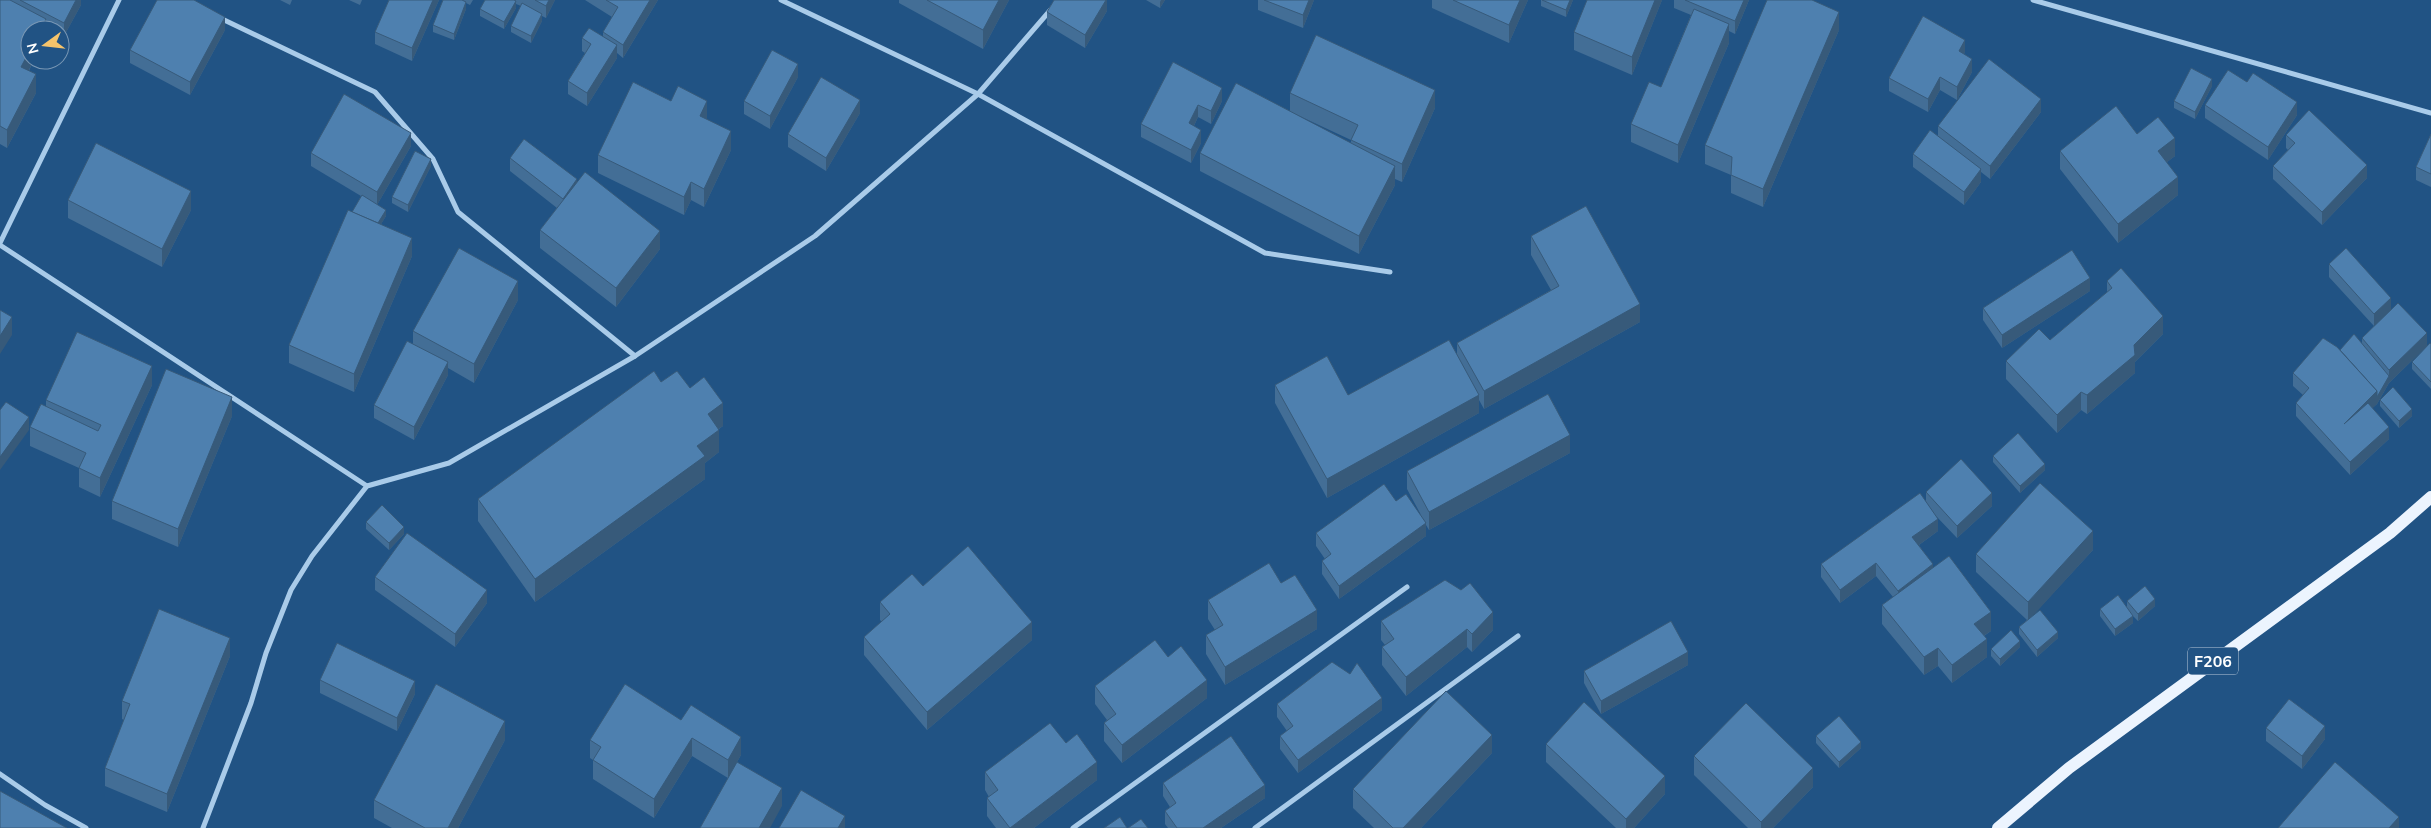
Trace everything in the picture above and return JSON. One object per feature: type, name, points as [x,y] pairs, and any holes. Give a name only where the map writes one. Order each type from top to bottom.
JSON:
[{"type":"main road","name":"F206","points":[[1998,828],[2070,768],[2390,533],[2431,497]]},
{"type":"street","points":[[119,0],[0,244],[367,486]]},
{"type":"street","points":[[781,0],[978,94],[1265,253],[1390,272]]},
{"type":"street","points":[[203,828],[251,703],[266,653],[291,590],[312,556],[367,486],[449,463],[635,356],[815,236],[978,94],[1059,0]]},
{"type":"street","points":[[2033,0],[2431,114]]},
{"type":"street","points":[[212,14],[375,92],[433,158],[458,212],[635,356]]},
{"type":"street","points":[[1073,828],[1407,587]]},
{"type":"street","points":[[1255,828],[1518,636]]},
{"type":"street","points":[[0,774],[45,805],[86,828]]},
{"type":"building","points":[[0,0],[10,0],[46,19],[20,20],[20,70],[27,70],[36,74],[7,130],[0,126]]},
{"type":"building","points":[[20,0],[76,0],[66,20],[58,20]]},
{"type":"building","points":[[157,0],[194,0],[225,17],[190,82],[130,50]]},
{"type":"building","points":[[389,0],[433,0],[412,48],[375,32]]},
{"type":"building","points":[[443,0],[462,0],[466,2],[454,34],[433,25]]},
{"type":"building","points":[[485,0],[516,1],[504,22],[480,9]]},
{"type":"building","points":[[535,0],[549,0],[546,6]]},
{"type":"building","points":[[606,0],[650,0],[623,45],[603,32],[618,7]]},
{"type":"building","points":[[927,0],[999,0],[983,30]]},
{"type":"building","points":[[1054,0],[1106,0],[1085,35],[1047,12]]},
{"type":"building","points":[[1264,0],[1309,0],[1303,15]]},
{"type":"building","points":[[1453,0],[1520,0],[1509,25]]},
{"type":"building","points":[[1542,0],[1570,0],[1566,10]]},
{"type":"building","points":[[1587,0],[1655,0],[1632,57],[1574,32]]},
{"type":"building","points":[[1685,0],[1744,0],[1735,21]]},
{"type":"building","points":[[1767,0],[1812,0],[1839,12],[1763,189],[1731,175],[1732,157],[1705,145]]},
{"type":"building","points":[[522,3],[542,14],[531,36],[511,26]]},
{"type":"building","points":[[1694,9],[1729,24],[1678,145],[1631,124],[1649,82],[1661,87]]},
{"type":"building","points":[[1923,16],[1965,40],[1959,51],[1972,59],[1957,87],[1940,77],[1928,99],[1889,78]]},
{"type":"building","points":[[589,28],[617,45],[587,93],[568,81],[591,44],[582,38]]},
{"type":"building","points":[[1316,35],[1435,90],[1402,164],[1351,140],[1358,125],[1290,93]]},
{"type":"building","points":[[772,50],[798,64],[770,116],[744,101]]},
{"type":"building","points":[[1989,59],[2041,99],[1990,166],[1938,126]]},
{"type":"building","points":[[1173,62],[1222,88],[1211,111],[1198,105],[1189,123],[1201,130],[1191,150],[1141,124]]},
{"type":"building","points":[[2191,68],[2212,79],[2195,112],[2174,101]]},
{"type":"building","points":[[2228,70],[2247,82],[2253,73],[2297,102],[2268,147],[2205,105]]},
{"type":"building","points":[[821,77],[860,100],[826,158],[788,134]]},
{"type":"building","points":[[633,82],[671,101],[678,86],[707,101],[700,116],[731,131],[704,189],[691,182],[684,197],[598,155]]},
{"type":"building","points":[[1236,83],[1395,166],[1359,236],[1200,153]]},
{"type":"building","points":[[344,94],[411,133],[377,192],[311,153]]},
{"type":"building","points":[[2116,106],[2137,134],[2158,117],[2175,138],[2158,151],[2178,177],[2118,224],[2060,151]]},
{"type":"building","points":[[2309,110],[2367,165],[2322,212],[2273,166],[2295,143],[2286,135]]},
{"type":"building","points":[[1930,130],[1981,169],[1964,192],[1913,154]]},
{"type":"building","points":[[2431,134],[2431,174],[2416,167]]},
{"type":"building","points":[[524,139],[577,179],[563,199],[510,158]]},
{"type":"building","points":[[96,143],[191,191],[162,249],[68,200]]},
{"type":"building","points":[[415,151],[431,159],[408,205],[392,197]]},
{"type":"building","points":[[585,172],[660,231],[616,288],[540,230]]},
{"type":"building","points":[[362,195],[386,210],[378,223],[352,212]]},
{"type":"building","points":[[1586,206],[1640,304],[1484,391],[1457,343],[1559,286],[1531,236]]},
{"type":"building","points":[[348,210],[412,238],[354,374],[289,345]]},
{"type":"building","points":[[459,248],[518,281],[474,364],[413,331]]},
{"type":"building","points":[[2346,248],[2391,298],[2374,314],[2329,264]]},
{"type":"building","points":[[2072,250],[2090,278],[2002,335],[1983,308]]},
{"type":"building","points":[[2121,268],[2163,316],[2134,345],[2135,355],[2087,395],[2081,392],[2057,415],[2006,361],[2039,329],[2050,340],[2112,288],[2107,281]]},
{"type":"building","points":[[2398,303],[2427,333],[2389,370],[2362,338]]},
{"type":"building","points":[[0,310],[12,317],[0,336]]},
{"type":"building","points":[[77,332],[152,366],[100,478],[79,468],[86,453],[30,427],[41,404],[98,431],[101,425],[46,400]]},
{"type":"building","points":[[2354,334],[2389,376],[2377,397],[2377,391],[2340,350]]},
{"type":"building","points":[[2323,338],[2337,347],[2377,391],[2344,424],[2368,403],[2389,427],[2350,462],[2296,403],[2309,388],[2293,373]]},
{"type":"building","points":[[1449,340],[1479,395],[1327,479],[1275,385],[1327,356],[1348,395]]},
{"type":"building","points":[[407,341],[448,362],[414,427],[374,405]]},
{"type":"building","points":[[2431,344],[2431,382],[2412,362]]},
{"type":"building","points":[[166,369],[232,397],[178,529],[112,501]]},
{"type":"building","points":[[654,371],[661,382],[677,371],[690,388],[704,377],[723,403],[708,414],[719,430],[697,446],[705,456],[535,579],[478,499]]},
{"type":"building","points":[[2393,387],[2412,409],[2399,421],[2380,400]]},
{"type":"building","points":[[1548,394],[1570,435],[1429,512],[1407,471]]},
{"type":"building","points":[[6,402],[29,417],[0,457],[0,410]]},
{"type":"building","points":[[2018,433],[2045,464],[2020,486],[1993,456]]},
{"type":"building","points":[[1961,459],[1992,493],[1957,526],[1926,492]]},
{"type":"building","points":[[2040,483],[2093,531],[2028,602],[1976,554]]},
{"type":"building","points":[[1384,484],[1396,501],[1406,494],[1426,523],[1339,586],[1322,561],[1331,554],[1316,533]]},
{"type":"building","points":[[1920,493],[1938,519],[1912,537],[1933,564],[1898,591],[1876,563],[1840,590],[1821,564]]},
{"type":"building","points":[[382,505],[404,527],[389,543],[366,522]]},
{"type":"building","points":[[407,533],[487,590],[455,634],[375,577]]},
{"type":"building","points":[[968,546],[1032,622],[927,712],[864,637],[890,614],[880,602],[912,574],[923,586]]},
{"type":"building","points":[[1949,556],[1991,612],[1974,624],[1987,639],[1952,665],[1938,648],[1924,657],[1882,605]]},
{"type":"building","points":[[1269,563],[1281,583],[1295,575],[1317,610],[1225,667],[1206,635],[1223,625],[1208,600]]},
{"type":"building","points":[[1445,580],[1461,590],[1470,583],[1493,612],[1472,634],[1467,629],[1406,677],[1382,647],[1394,639],[1381,621]]},
{"type":"building","points":[[2145,586],[2155,599],[2138,614],[2127,601]]},
{"type":"building","points":[[2118,595],[2133,616],[2115,629],[2100,609]]},
{"type":"building","points":[[159,609],[230,638],[167,794],[105,768],[130,704],[122,701]]},
{"type":"building","points":[[2040,610],[2058,632],[2037,650],[2019,627]]},
{"type":"building","points":[[1671,621],[1688,652],[1601,701],[1584,671]]},
{"type":"building","points":[[2011,630],[2020,641],[2000,659],[1991,649]]},
{"type":"building","points":[[1155,640],[1168,657],[1181,646],[1207,680],[1122,745],[1104,723],[1116,714],[1095,686]]},
{"type":"building","points":[[337,643],[415,681],[397,718],[320,680]]},
{"type":"building","points":[[1332,662],[1350,674],[1357,663],[1382,698],[1298,760],[1280,736],[1293,726],[1277,704]]},
{"type":"building","points":[[436,684],[505,721],[448,828],[425,828],[374,800]]},
{"type":"building","points":[[625,684],[681,720],[691,705],[741,737],[728,760],[692,738],[654,799],[593,760],[601,747],[590,740]]},
{"type":"building","points":[[1446,691],[1492,735],[1403,828],[1393,828],[1353,789]]},
{"type":"building","points":[[2289,699],[2325,726],[2302,756],[2266,728]]},
{"type":"building","points":[[1584,702],[1665,776],[1626,819],[1546,744]]},
{"type":"building","points":[[1746,703],[1813,768],[1761,822],[1694,756]]},
{"type":"building","points":[[1839,716],[1861,742],[1839,762],[1816,736]]},
{"type":"building","points":[[1050,723],[1066,743],[1077,734],[1097,762],[1010,828],[987,798],[998,790],[985,772]]},
{"type":"building","points":[[1231,736],[1265,785],[1203,828],[1177,828],[1165,811],[1176,803],[1163,783]]},
{"type":"building","points":[[737,762],[782,788],[759,828],[700,828]]},
{"type":"building","points":[[2335,762],[2399,817],[2389,828],[2278,828]]},
{"type":"building","points":[[801,790],[845,816],[838,828],[779,828]]},
{"type":"building","points":[[0,791],[67,828],[0,828]]},
{"type":"building","points":[[1120,817],[1127,828],[1104,828]]},
{"type":"building","points":[[1141,819],[1148,828],[1128,828]]}]
